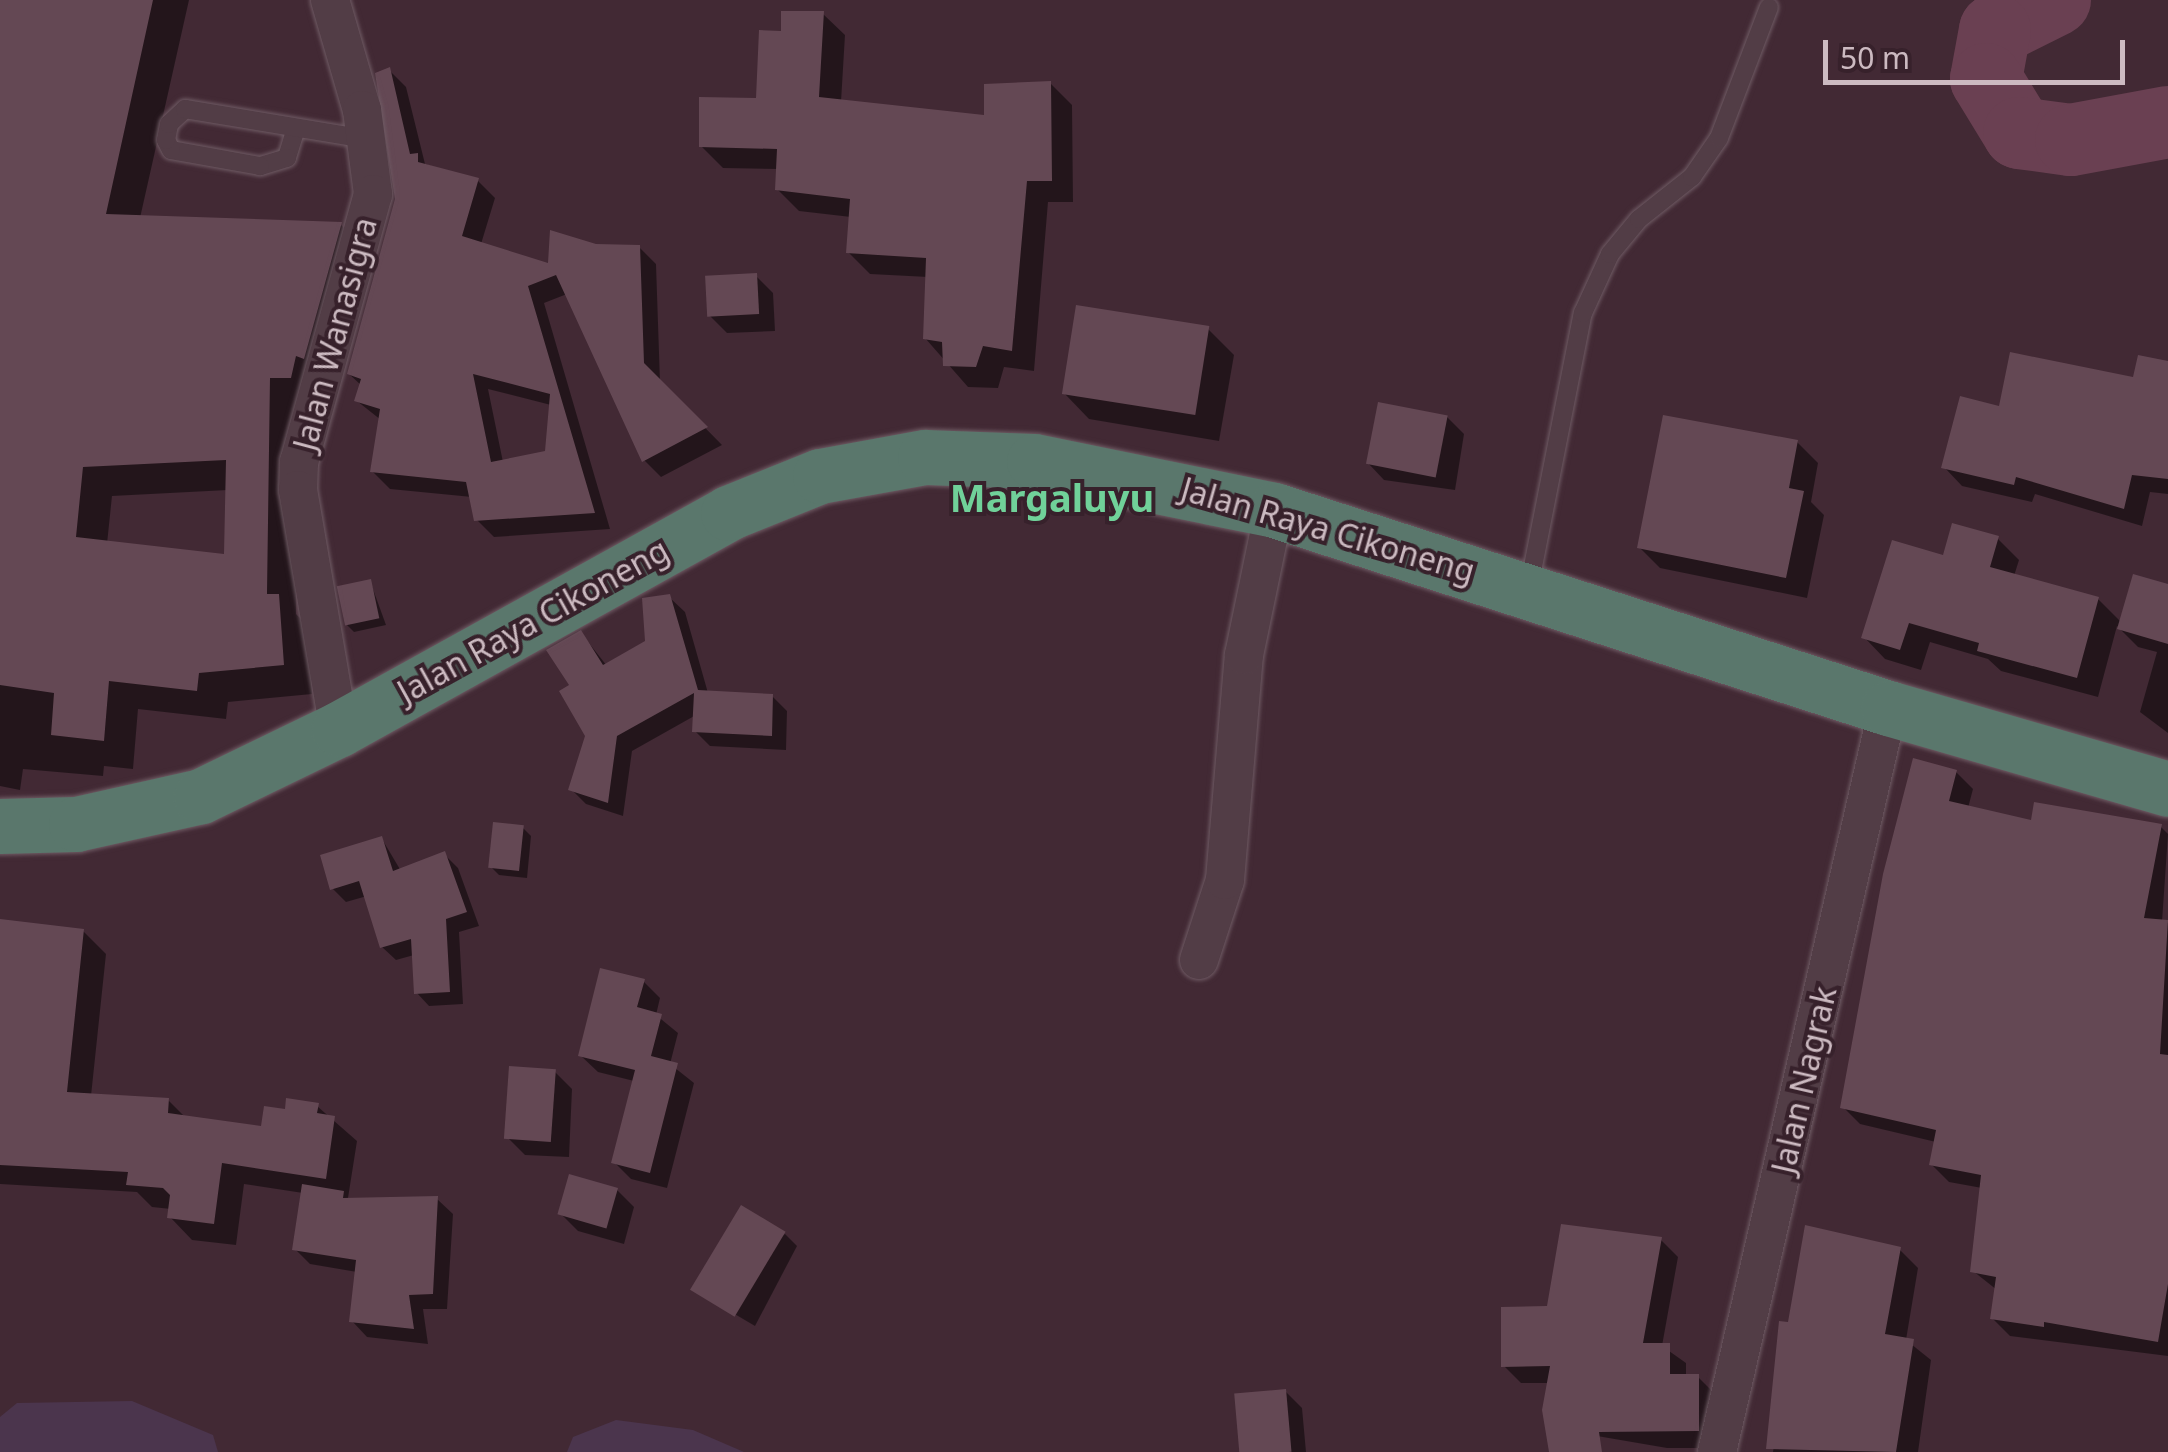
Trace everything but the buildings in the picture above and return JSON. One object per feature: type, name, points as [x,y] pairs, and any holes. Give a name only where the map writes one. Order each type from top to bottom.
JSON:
[{"type":"highway","name":"Jalan Raya Cikoneng","points":[[0,826],[138,814],[201,796],[338,729],[728,514],[820,476],[926,458],[1034,461],[1274,510],[1529,588],[1888,708],[2168,789]]},
{"type":"street","name":"Jalan Wanasigra","points":[[330,0],[368,139],[373,194],[299,462],[298,490],[338,729]]},
{"type":"street","points":[[1199,960],[1225,880],[1244,655],[1274,510]]},
{"type":"street","name":"Jalan Nagrak","points":[[1716,1452],[1888,708]]},
{"type":"lane","points":[[1529,588],[1583,313],[1610,254],[1639,219],[1692,177],[1719,138],[1768,7]]},
{"type":"lane","points":[[296,128],[287,158],[260,166],[171,150],[166,140],[169,124],[185,108],[368,139]]},
{"type":"shaded area","points":[[132,1401],[213,1435],[218,1452],[0,1452],[0,1417],[17,1403]]},
{"type":"shaded area","points":[[616,1420],[693,1430],[744,1452],[567,1452],[573,1437]]},
{"type":"waterway","points":[[2055,0],[1995,30],[1986,79],[2019,133],[2071,140],[2168,122]]},
{"type":"district","name":"Margaluyu","points":[[1052,498]]}]
